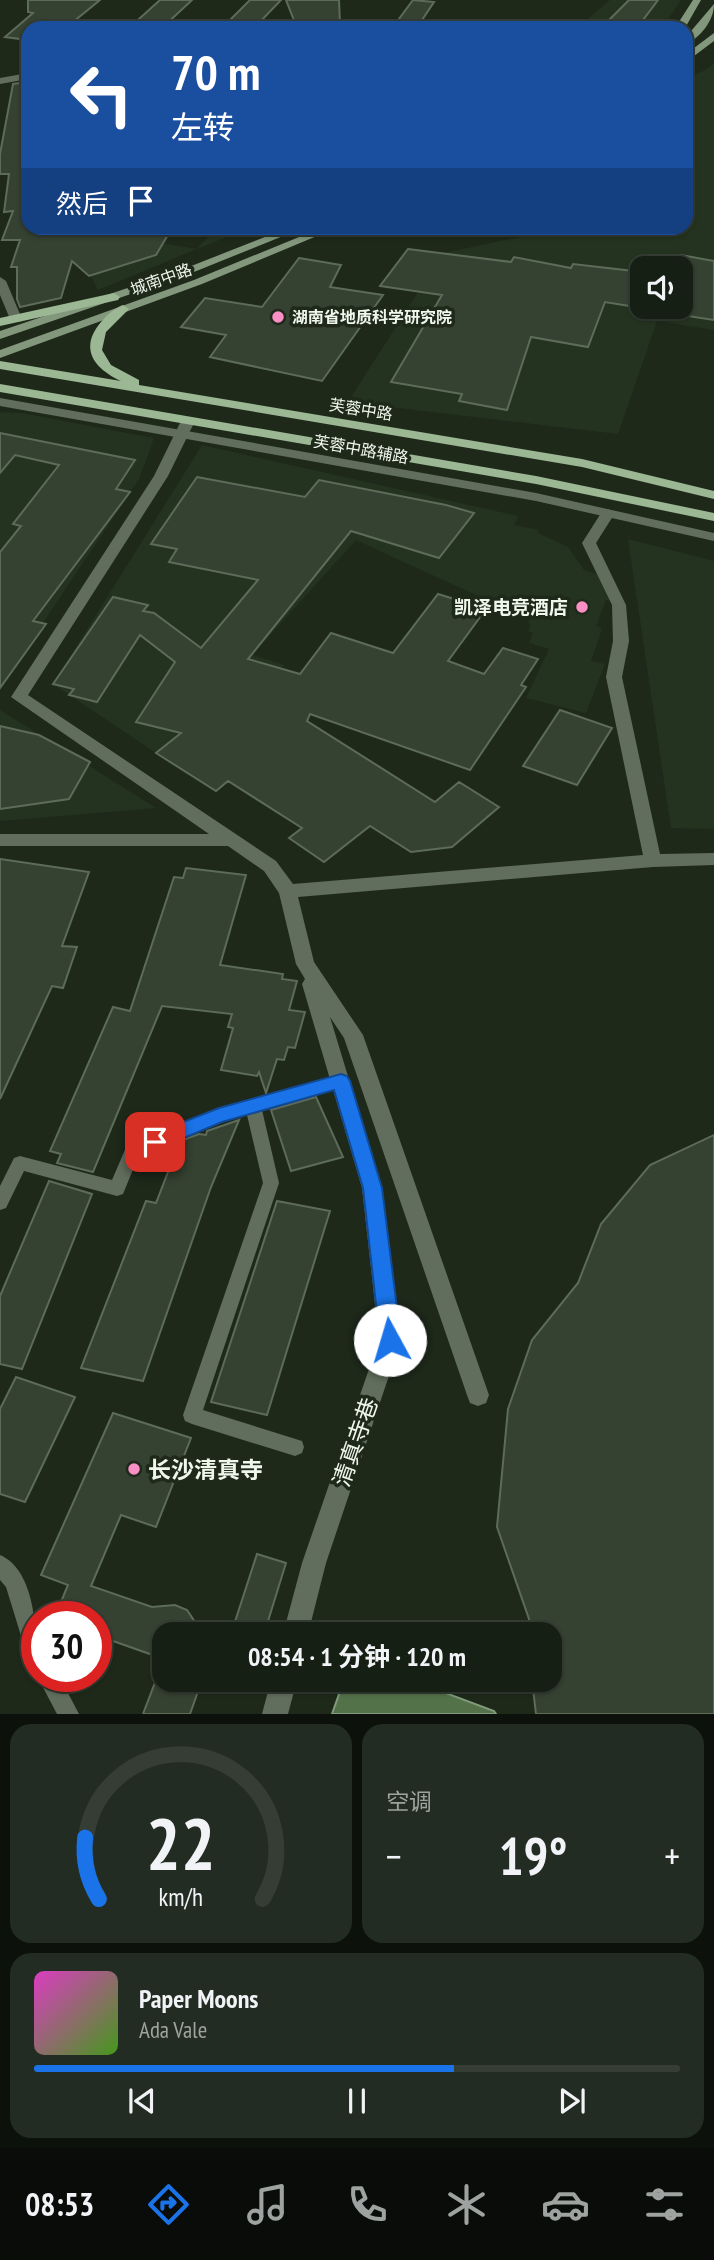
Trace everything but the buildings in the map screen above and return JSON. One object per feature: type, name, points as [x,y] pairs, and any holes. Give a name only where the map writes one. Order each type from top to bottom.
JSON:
[{"type":"main road","points":[[684,21],[697,0]]},
{"type":"main road","points":[[693,36],[714,7]]},
{"type":"main road","points":[[693,50],[714,25]]},
{"type":"main road","points":[[693,52],[714,36]]},
{"type":"main road","name":"城南中路","points":[[0,335],[114,297],[279,235]]},
{"type":"main road","name":"城南中路","points":[[0,354],[198,282],[313,235]]},
{"type":"main road","points":[[0,322],[114,297]]},
{"type":"main road","points":[[123,309],[96,335],[94,352],[100,363],[127,380],[171,395]]},
{"type":"main road","name":"芙蓉中路","points":[[0,365],[582,463],[714,495]]},
{"type":"main road","points":[[0,388],[184,428],[511,474],[714,517]]},
{"type":"main road","points":[[0,400],[60,399]]},
{"type":"street","points":[[0,81],[21,77]]},
{"type":"street","points":[[0,281],[16,319]]},
{"type":"street","name":"芙蓉中路辅路","points":[[0,400],[184,428],[608,513],[714,537]]},
{"type":"street","points":[[184,428],[161,476],[19,697],[270,866],[288,891],[653,861],[714,859]]},
{"type":"street","points":[[608,513],[589,543],[620,605],[621,641],[614,677],[653,861]]},
{"type":"street","points":[[0,840],[232,840]]},
{"type":"street","name":"清真寺巷","points":[[288,891],[305,964],[372,1188],[390,1340],[314,1563],[299,1622]]},
{"type":"street","points":[[305,964],[353,1035],[478,1395]]},
{"type":"street","points":[[275,1714],[281,1692]]},
{"type":"lane","points":[[0,1203],[20,1163],[117,1189],[133,1150],[219,1116],[341,1081]]},
{"type":"lane","points":[[253,1106],[271,1183],[192,1415],[295,1447]]},
{"type":"lane","points":[[0,1565],[14,1581],[21,1604]]},
{"type":"lane","points":[[56,1692],[69,1714]]},
{"type":"shaded area","points":[[610,0],[681,0],[667,21],[585,21]]},
{"type":"shaded area","points":[[714,63],[714,330],[657,321],[618,434],[348,402],[443,253],[531,235],[693,235],[693,76]]},
{"type":"shaded area","points":[[98,235],[197,249],[98,290],[80,254]]},
{"type":"shaded area","points":[[210,235],[232,235],[197,249]]},
{"type":"shaded area","points":[[0,412],[21,413],[154,438],[139,479],[0,687]]},
{"type":"shaded area","points":[[202,445],[518,516],[514,525],[539,530],[538,533],[568,547],[584,570],[611,579],[619,592],[616,602],[606,600],[596,626],[602,629],[591,661],[605,664],[586,713],[526,698],[549,649],[529,643],[533,633],[528,631],[531,624],[528,623],[530,618],[526,617],[530,606],[478,596],[356,540],[252,655],[285,665],[156,753],[53,684]]},
{"type":"shaded area","points":[[628,539],[714,561],[714,829],[671,828]]},
{"type":"shaded area","points":[[0,710],[156,808],[0,821]]},
{"type":"shaded area","points":[[340,1692],[443,1692],[496,1714],[332,1714]]},
{"type":"place","name":"湖南省地质科学研究院","points":[[278,317]]},
{"type":"place","name":"凯泽电竞酒店","points":[[582,607]]},
{"type":"place","name":"长沙清真寺","points":[[134,1469]]},
{"type":"route","points":[[155,1142],[219,1116],[341,1081],[372,1188],[390,1340]]}]
